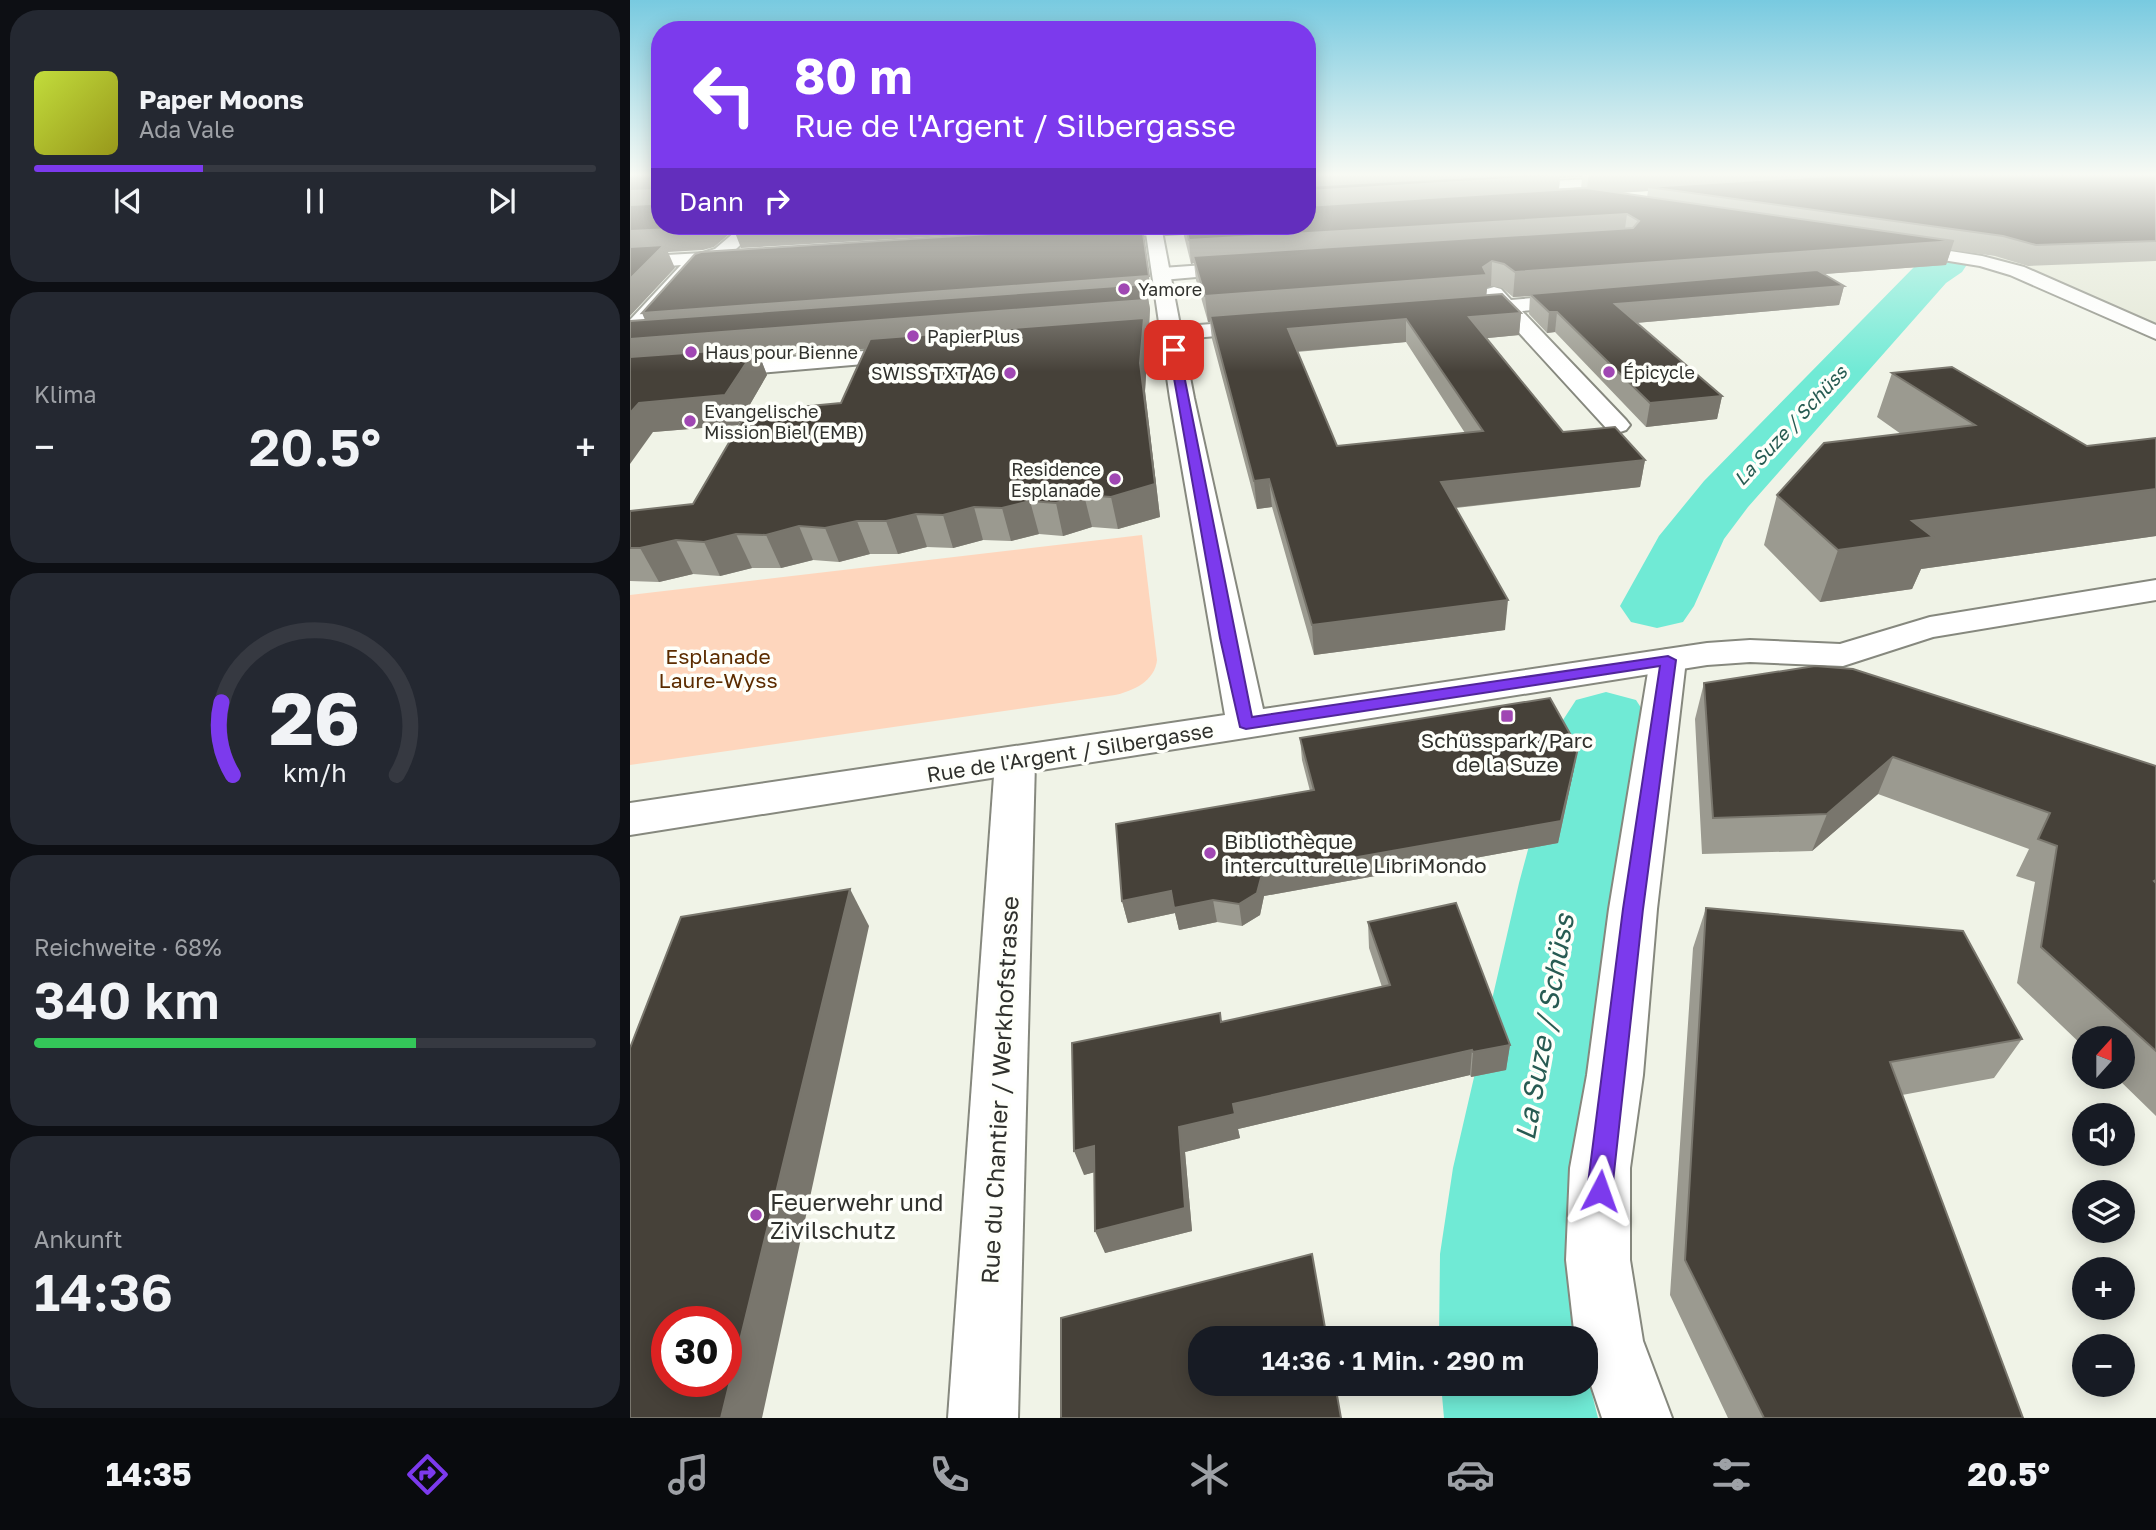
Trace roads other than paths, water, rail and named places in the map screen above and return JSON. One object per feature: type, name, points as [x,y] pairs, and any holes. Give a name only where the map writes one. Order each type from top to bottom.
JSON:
[{"type":"street","points":[[630,333],[694,262],[714,255],[736,239]]},
{"type":"street","points":[[1155,239],[1227,638],[1246,723]]},
{"type":"street","points":[[1877,245],[1982,261],[2017,271],[2156,332]]},
{"type":"street","points":[[630,263],[714,255],[761,254]]},
{"type":"street","points":[[1162,274],[1265,267]]},
{"type":"street","points":[[1482,280],[1617,425]]},
{"type":"street","points":[[1443,311],[1604,298]]},
{"type":"street","points":[[1143,301],[1166,299]]},
{"type":"street","points":[[1078,341],[1282,325]]},
{"type":"street","points":[[630,339],[653,337]]},
{"type":"street","points":[[630,377],[940,352]]},
{"type":"street","points":[[1843,655],[1930,627],[2156,590]]},
{"type":"street","name":"Rue de l'Argent / Silbergasse","points":[[630,819],[1668,660],[1750,651],[1843,655]]},
{"type":"street","points":[[1843,655],[1876,678]]},
{"type":"street","points":[[1637,1418],[1609,1341],[1598,1260],[1601,1168],[1615,1075],[1633,909],[1668,660]]},
{"type":"street","name":"Rue du Chantier / Werkhofstrasse","points":[[983,1418],[1015,762]]},
{"type":"waterway","name":"La Suze / Schüss","points":[[1657,606],[1692,536],[1726,494],[1931,274],[1948,263]]},
{"type":"waterway","name":"La Suze / Schüss","points":[[1512,1326],[1509,1254],[1518,1168],[1570,883],[1606,720]]},
{"type":"waterway","name":"La Suze / Schüss","points":[[1518,1396],[1521,1418]]},
{"type":"place","name":"Yamore","points":[[1124,289]]},
{"type":"place","name":"PapierPlus","points":[[913,336]]},
{"type":"place","name":"Haus pour Bienne","points":[[691,352]]},
{"type":"place","name":"Épicycle","points":[[1609,372]]},
{"type":"place","name":"SWISS TXT AG","points":[[1010,373]]},
{"type":"place","name":"Evangelische Mission Biel (EMB)","points":[[690,421]]},
{"type":"place","name":"Residence Esplanade","points":[[1115,479]]},
{"type":"place","name":"Schüsspark/Parc de la Suze","points":[[1507,716]]},
{"type":"place","name":"Bibliothèque interculturelle LibriMondo","points":[[1210,853]]},
{"type":"place","name":"Feuerwehr und Zivilschutz","points":[[756,1215]]},
{"type":"park label","name":"Esplanade Laure-Wyss","points":[[718,668]]}]
